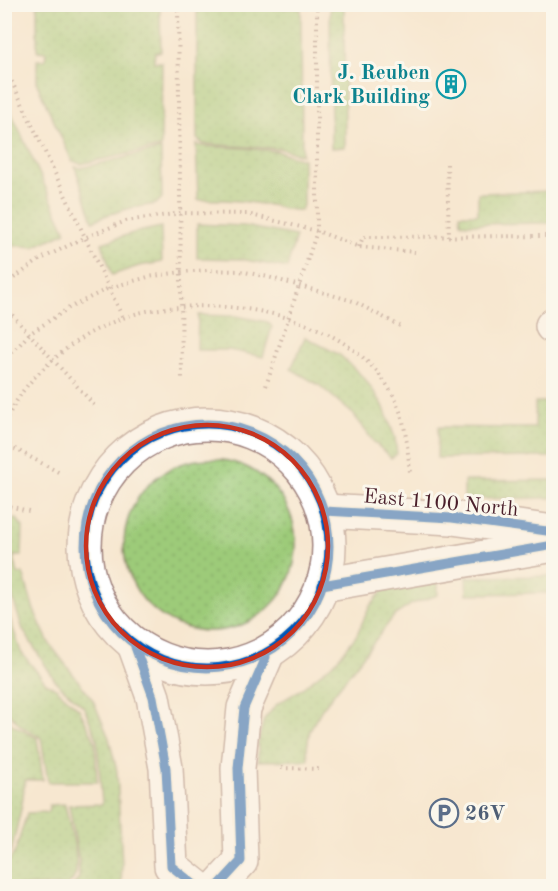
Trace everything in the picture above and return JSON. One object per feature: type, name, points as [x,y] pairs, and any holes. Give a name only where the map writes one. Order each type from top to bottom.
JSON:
[{"type":"street","points":[[196,886],[171,866],[166,768],[153,697],[135,647],[117,628],[95,596],[85,557],[88,518],[103,481],[129,451],[164,431],[203,423],[243,429],[279,446],[307,475],[324,511],[330,547],[322,585],[308,615],[267,657],[244,708],[238,768],[241,861],[218,886]]},
{"type":"street","name":"East 1100 North","points":[[324,511],[452,518],[554,532]]},
{"type":"street","name":"East 1100 North","points":[[322,585],[554,544]]},
{"type":"street","points":[[135,647],[183,665],[220,666],[267,657]]},
{"type":"path","points":[[178,4],[182,380]]},
{"type":"path","points":[[267,386],[317,231],[317,4]]},
{"type":"path","points":[[4,65],[123,318]]},
{"type":"path","points":[[4,84],[12,80]]},
{"type":"path","points":[[447,164],[449,237]]},
{"type":"path","points":[[4,285],[41,259],[84,238],[126,221],[181,213],[247,214],[317,231],[359,247],[415,252]]},
{"type":"path","points":[[359,247],[363,237],[554,236]]},
{"type":"path","points":[[4,362],[29,334],[69,308],[109,288],[148,277],[181,272],[240,271],[300,285],[353,302],[399,326]]},
{"type":"path","points":[[4,306],[95,406]]},
{"type":"path","points":[[4,422],[21,393],[53,360],[90,333],[123,318],[146,311],[181,306],[215,306],[262,311],[320,330],[345,344],[366,360],[384,380],[395,398],[403,419],[410,472]]},
{"type":"path","points":[[4,443],[60,473]]},
{"type":"path","points":[[4,505],[33,512]]},
{"type":"path","points":[[278,768],[322,769]]},
{"type":"highlighted area","points":[[203,423],[243,429],[279,446],[307,475],[324,511],[330,547],[322,585],[308,615],[266,657],[220,666],[183,665],[135,647],[95,596],[85,557],[88,517],[103,481],[129,451],[164,431]]},
{"type":"green space","points":[[37,5],[160,5],[161,52],[155,52],[154,62],[162,62],[161,147],[81,164],[72,161],[37,84],[37,60],[45,60],[46,52],[37,51]]},
{"type":"green space","points":[[198,5],[300,6],[198,7]]},
{"type":"green space","points":[[330,5],[344,5],[345,147],[331,148]]},
{"type":"green space","points":[[301,8],[302,155],[282,149],[203,144],[197,139],[197,10]]},
{"type":"green space","points":[[5,102],[66,232],[34,247],[5,245],[5,203],[9,201],[4,194]]},
{"type":"green space","points":[[196,144],[276,151],[303,159],[303,205],[301,210],[242,201],[198,200]]},
{"type":"green space","points":[[161,149],[162,198],[156,204],[131,208],[93,221],[75,167],[81,168]]},
{"type":"green space","points":[[553,191],[553,223],[466,224],[461,222],[460,214],[478,214],[478,193]]},
{"type":"green space","points":[[197,224],[244,226],[296,236],[287,268],[240,259],[197,258]]},
{"type":"green space","points":[[161,227],[162,262],[139,266],[112,275],[102,243]]},
{"type":"green space","points":[[198,315],[236,316],[268,322],[272,327],[263,357],[229,350],[197,350]]},
{"type":"green space","points":[[305,337],[340,355],[365,379],[383,405],[395,438],[397,454],[391,458],[373,441],[354,415],[319,385],[291,369]]},
{"type":"green space","points":[[535,402],[553,402],[553,457],[437,458],[438,427],[535,428]]},
{"type":"green space","points":[[210,459],[243,465],[258,473],[271,484],[282,497],[290,512],[296,545],[290,578],[282,593],[271,606],[258,617],[243,625],[210,631],[177,625],[162,617],[149,606],[138,593],[130,578],[124,545],[130,512],[138,497],[149,484],[162,473],[177,465]]},
{"type":"green space","points":[[553,480],[553,498],[464,499],[464,481]]},
{"type":"green space","points":[[5,518],[17,519],[23,527],[22,556],[14,556],[18,574],[23,573],[34,610],[49,643],[93,700],[109,738],[117,771],[121,886],[73,886],[79,878],[79,861],[69,805],[102,804],[97,739],[84,707],[56,682],[23,630],[8,584]]},
{"type":"green space","points":[[553,576],[553,593],[467,594],[466,577]]},
{"type":"green space","points":[[438,578],[438,595],[412,604],[394,616],[322,709],[310,730],[308,760],[258,761],[258,742],[264,719],[277,704],[300,690],[336,661],[356,636],[370,606],[383,590]]},
{"type":"green space","points":[[4,586],[7,610],[21,652],[46,683],[56,688],[79,709],[95,741],[97,782],[48,782],[41,738],[21,726],[5,709]]},
{"type":"green space","points":[[4,716],[13,725],[37,738],[43,780],[25,780],[12,849],[5,859]]},
{"type":"green space","points":[[65,804],[76,860],[75,876],[66,886],[5,886],[5,866],[15,852],[27,813],[48,812],[49,805]]},
{"type":"cycle path","points":[[207,424],[231,427],[254,434],[275,445],[293,460],[308,478],[319,499],[326,522],[329,546],[326,570],[319,593],[308,614],[293,632],[275,647],[254,658],[231,665],[207,668],[183,665],[160,658],[139,647],[121,632],[106,614],[95,593],[88,570],[85,546],[88,522],[95,499],[106,478],[121,460],[139,445],[160,434],[183,427],[207,424]]},
{"type":"cycle path","points":[[324,511],[452,518],[554,532]]},
{"type":"cycle path","points":[[322,585],[554,545]]},
{"type":"cycle path","points":[[135,647],[153,697],[166,768],[171,866],[196,886]]},
{"type":"cycle path","points":[[218,886],[241,861],[238,768],[244,708],[266,657]]},
{"type":"place","name":"J. Reuben Clark Building","points":[[451,84]]},
{"type":"place","name":"26V","points":[[444,813]]}]
